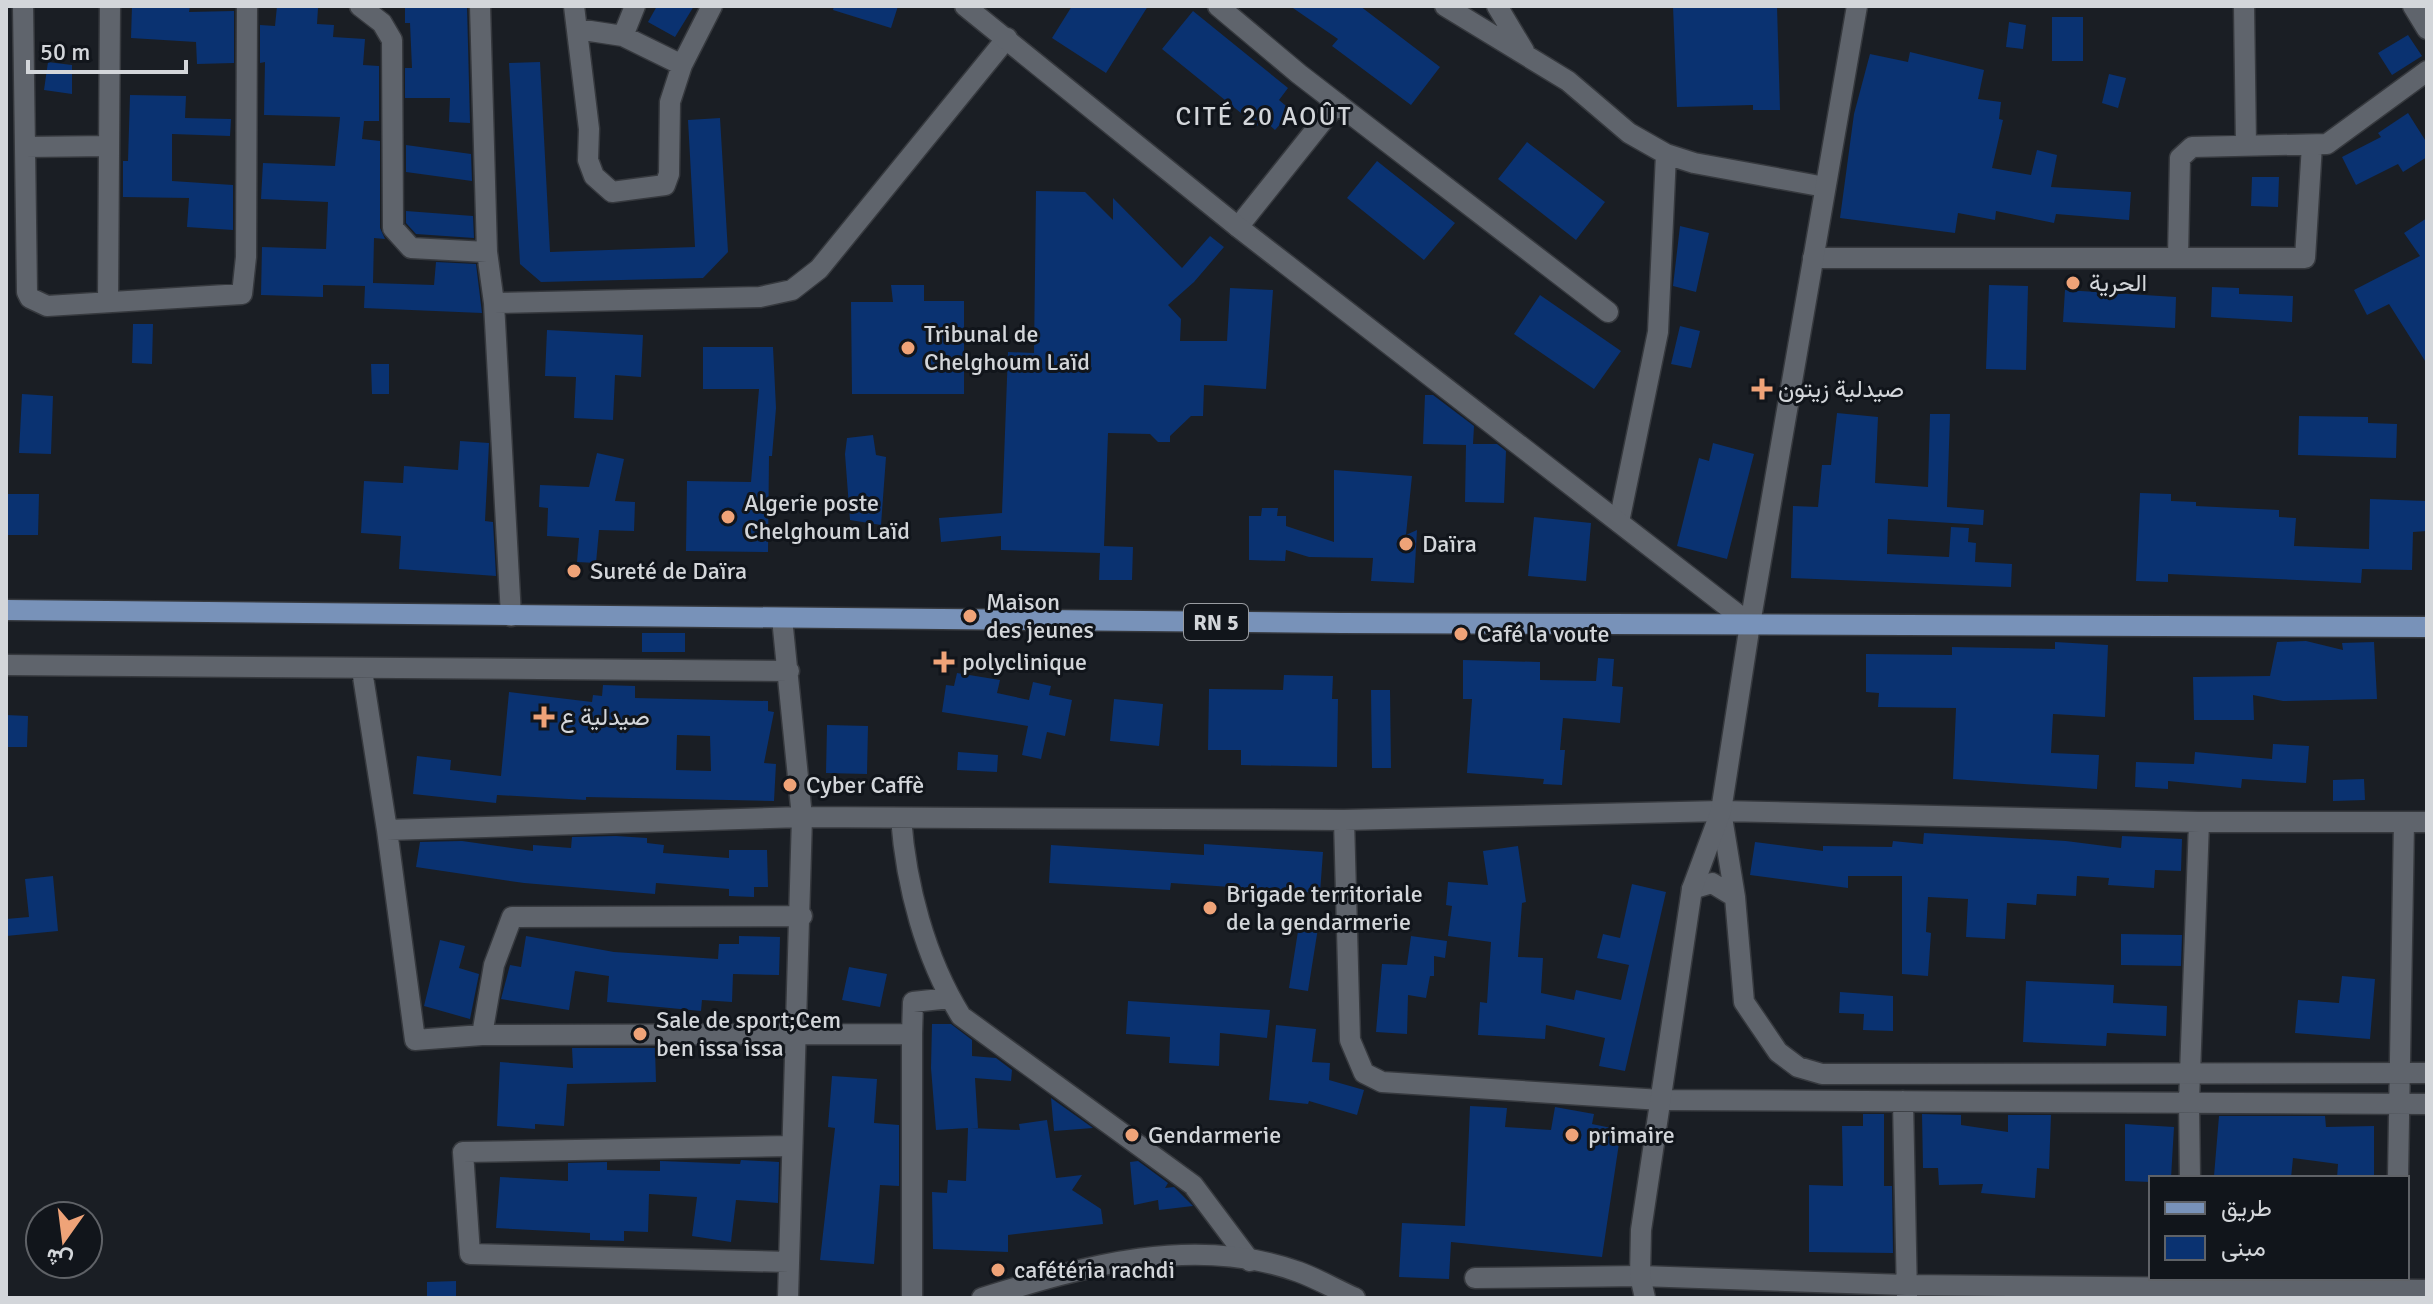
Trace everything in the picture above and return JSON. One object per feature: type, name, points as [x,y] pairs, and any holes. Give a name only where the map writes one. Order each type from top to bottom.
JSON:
[{"type":"main road","name":"RN 5","points":[[6,610],[782,618],[2427,627]]},
{"type":"street","points":[[23,6],[30,298],[47,306],[242,294],[246,257],[247,6]]},
{"type":"street","points":[[108,302],[110,6]]},
{"type":"street","points":[[360,6],[382,23],[392,40],[393,228],[411,248],[487,252]]},
{"type":"street","points":[[480,6],[487,252],[494,303],[511,616]]},
{"type":"street","points":[[574,6],[589,129],[588,160],[594,176],[612,192],[665,185],[669,174],[670,102],[682,65],[712,6]]},
{"type":"street","points":[[623,36],[635,6]]},
{"type":"street","points":[[965,6],[1238,227],[1750,624]]},
{"type":"street","points":[[1218,6],[1337,103],[1608,312]]},
{"type":"street","points":[[1445,6],[1568,81],[1629,133],[1666,154],[1694,163],[1825,187]]},
{"type":"street","points":[[1497,6],[1526,54]]},
{"type":"street","points":[[1645,1298],[1640,1276],[1641,1230],[1692,889],[1721,811],[1750,624],[1857,6]]},
{"type":"street","points":[[2244,6],[2246,145]]},
{"type":"street","points":[[2413,6],[2427,29]]},
{"type":"street","points":[[577,29],[623,36],[682,65]]},
{"type":"street","points":[[494,303],[760,297],[792,290],[819,269],[1007,38]]},
{"type":"street","points":[[2178,258],[2180,158],[2192,147],[2327,144],[2427,71]]},
{"type":"street","points":[[1238,227],[1337,103]]},
{"type":"street","points":[[1813,258],[2305,258],[2312,145]]},
{"type":"street","points":[[25,147],[109,146]]},
{"type":"street","points":[[1619,522],[1658,332],[1666,154]]},
{"type":"street","points":[[782,618],[802,817],[802,916],[795,1033],[788,1298]]},
{"type":"street","points":[[6,665],[789,671]]},
{"type":"street","points":[[362,670],[415,1040],[482,1035],[912,1034]]},
{"type":"street","points":[[1721,811],[1735,897],[1744,1002],[1778,1052],[1798,1067],[1822,1074],[2427,1073]]},
{"type":"street","points":[[387,830],[802,817],[1344,820],[1721,811],[2199,822],[2427,822]]},
{"type":"street","points":[[901,818],[912,896],[950,998],[961,1016],[1193,1185],[1210,1203],[1250,1261]]},
{"type":"street","points":[[1344,820],[1350,1040],[1364,1073],[1382,1082],[1661,1100],[2427,1104]]},
{"type":"street","points":[[2190,1176],[2189,1102],[2199,822]]},
{"type":"street","points":[[2398,1176],[2404,822]]},
{"type":"street","points":[[1692,889],[1712,883],[1735,897]]},
{"type":"street","points":[[482,1035],[494,965],[512,917],[802,916]]},
{"type":"street","points":[[912,1298],[913,1002],[950,998]]},
{"type":"street","points":[[1903,1101],[1906,1292]]},
{"type":"street","points":[[789,1262],[470,1254],[463,1152],[792,1146]]},
{"type":"street","points":[[982,1298],[1067,1271],[1144,1256],[1199,1255],[1250,1261],[1298,1272],[1355,1298]]},
{"type":"street","points":[[1475,1278],[1640,1276],[1906,1292],[2396,1284],[2427,1290]]},
{"type":"building","points":[[132,6],[190,6],[189,12],[234,11],[234,63],[197,64],[196,42],[131,38]]},
{"type":"building","points":[[277,6],[318,8],[317,24],[334,25],[333,37],[365,39],[363,65],[379,66],[379,121],[364,121],[362,139],[380,141],[380,228],[385,239],[374,238],[373,283],[434,285],[436,262],[476,264],[482,313],[364,308],[365,286],[323,285],[323,297],[261,295],[262,247],[326,249],[328,202],[261,199],[263,163],[335,166],[340,117],[264,115],[265,62],[260,63],[260,25],[275,26]]},
{"type":"building","points":[[405,6],[467,6],[470,123],[449,122],[450,98],[405,98],[405,68],[412,68],[410,23],[405,23]]},
{"type":"building","points":[[657,6],[694,6],[675,37],[648,22]]},
{"type":"building","points":[[834,6],[898,6],[891,28],[833,10]]},
{"type":"building","points":[[1072,6],[1148,6],[1106,73],[1052,38]]},
{"type":"building","points":[[1290,6],[1360,6],[1440,67],[1411,105],[1332,46],[1338,39]]},
{"type":"building","points":[[1673,6],[1777,6],[1780,110],[1753,110],[1753,105],[1677,107]]},
{"type":"building","points":[[1193,11],[1288,88],[1279,100],[1292,111],[1275,130],[1263,119],[1257,126],[1162,49]]},
{"type":"building","points":[[2052,17],[2083,17],[2083,61],[2052,61]]},
{"type":"building","points":[[2009,22],[2026,25],[2023,49],[2006,47]]},
{"type":"building","points":[[2408,35],[2422,56],[2392,75],[2378,53]]},
{"type":"building","points":[[1910,52],[1984,70],[1978,99],[2001,102],[1999,119],[2003,120],[1992,168],[2031,175],[2037,150],[2057,155],[2051,187],[2131,192],[2129,220],[2056,214],[2054,223],[1996,211],[1995,220],[1958,213],[1955,233],[1840,218],[1854,114],[1870,54],[1908,62]]},
{"type":"building","points":[[48,62],[72,65],[72,94],[44,90]]},
{"type":"building","points":[[540,62],[550,252],[695,247],[688,120],[720,118],[728,252],[703,278],[541,282],[520,264],[509,63]]},
{"type":"building","points":[[2109,74],[2126,78],[2118,108],[2102,103]]},
{"type":"building","points":[[130,95],[186,96],[185,118],[231,119],[230,136],[172,134],[172,181],[233,185],[233,230],[187,227],[189,198],[123,197],[123,161],[128,161]]},
{"type":"building","points":[[2408,113],[2427,143],[2427,157],[2403,172],[2398,164],[2356,185],[2342,157],[2381,137],[2378,133]]},
{"type":"building","points":[[1527,142],[1605,202],[1576,240],[1498,179]]},
{"type":"building","points":[[406,145],[471,154],[472,181],[406,172]]},
{"type":"building","points":[[1377,161],[1455,223],[1424,260],[1347,198]]},
{"type":"building","points":[[2252,177],[2279,177],[2278,207],[2251,206]]},
{"type":"building","points":[[1036,191],[1085,192],[1113,220],[1113,198],[1182,268],[1210,236],[1224,247],[1194,282],[1168,305],[1181,319],[1180,341],[1227,341],[1230,288],[1273,290],[1266,389],[1204,385],[1203,416],[1191,416],[1170,436],[1170,442],[1158,442],[1150,434],[1108,433],[1104,546],[1133,547],[1132,580],[1099,580],[1100,553],[1001,550],[1001,536],[941,542],[939,518],[1002,513],[1008,352],[1034,353]]},
{"type":"building","points":[[406,211],[473,216],[474,238],[416,234],[406,223]]},
{"type":"building","points":[[2427,218],[2427,364],[2389,304],[2367,315],[2354,290],[2420,256],[2404,233]]},
{"type":"building","points":[[1680,226],[1709,233],[1696,292],[1673,286]]},
{"type":"building","name":"Tribunal de Chelghoum Laïd","points":[[891,285],[924,285],[924,301],[964,301],[964,394],[852,394],[851,302],[893,302]]},
{"type":"building","points":[[1989,285],[2028,286],[2026,370],[1986,369]]},
{"type":"building","points":[[2212,287],[2239,288],[2239,294],[2293,296],[2292,322],[2211,317]]},
{"type":"building","points":[[2065,290],[2176,297],[2175,328],[2063,322]]},
{"type":"building","points":[[1540,295],[1621,351],[1594,389],[1514,334]]},
{"type":"building","points":[[133,324],[153,324],[152,364],[132,363]]},
{"type":"building","points":[[1680,326],[1700,331],[1691,368],[1671,364]]},
{"type":"building","points":[[547,330],[643,335],[641,377],[615,375],[613,420],[574,418],[576,377],[545,376]]},
{"type":"building","points":[[703,347],[773,347],[776,408],[772,456],[769,456],[768,552],[686,551],[687,481],[751,482],[759,389],[703,389]]},
{"type":"building","points":[[371,364],[389,364],[389,394],[372,394]]},
{"type":"building","points":[[22,394],[53,396],[51,454],[19,453]]},
{"type":"building","points":[[1425,395],[1433,395],[1474,426],[1473,444],[1497,444],[1506,451],[1504,503],[1465,502],[1466,445],[1423,444]]},
{"type":"building","points":[[1837,413],[1878,417],[1875,483],[1928,487],[1930,414],[1950,414],[1947,507],[1984,510],[1983,525],[1888,519],[1887,554],[1949,557],[1951,527],[1969,528],[1968,542],[1976,543],[1975,562],[2012,564],[2011,587],[1791,578],[1793,506],[1818,507],[1822,465],[1831,465]]},
{"type":"building","points":[[2299,416],[2368,417],[2368,423],[2397,424],[2396,458],[2298,455]]},
{"type":"building","points":[[873,435],[876,455],[886,457],[881,525],[850,520],[845,454],[847,438]]},
{"type":"building","points":[[460,441],[489,443],[485,521],[493,522],[496,576],[399,569],[401,536],[361,533],[364,481],[403,483],[404,466],[458,470]]},
{"type":"building","points":[[1713,443],[1754,454],[1727,559],[1677,546],[1699,458],[1709,461]]},
{"type":"building","points":[[597,453],[624,459],[615,501],[635,502],[634,531],[599,530],[596,563],[577,562],[579,538],[547,536],[548,508],[539,507],[540,485],[589,487]]},
{"type":"building","points":[[1334,470],[1412,476],[1406,535],[1417,530],[1414,583],[1371,581],[1373,558],[1309,557],[1286,550],[1285,561],[1249,560],[1249,516],[1261,516],[1262,508],[1278,508],[1277,516],[1286,516],[1286,526],[1334,542]]},
{"type":"building","points":[[2140,493],[2171,494],[2171,501],[2196,502],[2196,506],[2279,510],[2279,517],[2296,518],[2294,546],[2369,549],[2370,499],[2427,501],[2427,531],[2413,532],[2412,570],[2362,569],[2361,583],[2168,574],[2168,582],[2136,581]]},
{"type":"building","points":[[6,494],[39,494],[38,535],[6,535]]},
{"type":"building","points":[[1534,517],[1591,523],[1586,581],[1528,576]]},
{"type":"building","points":[[642,633],[685,633],[685,652],[642,652]]},
{"type":"building","points":[[2306,641],[2343,650],[2342,643],[2374,642],[2377,699],[2283,701],[2253,695],[2254,720],[2194,720],[2193,677],[2270,676],[2277,642]]},
{"type":"building","points":[[2055,642],[2108,645],[2105,717],[2053,714],[2051,753],[2099,755],[2097,789],[1953,779],[1956,708],[1878,707],[1879,693],[1866,692],[1866,654],[1952,655],[1952,647],[2055,649]]},
{"type":"building","points":[[1598,658],[1614,659],[1612,686],[1623,687],[1620,723],[1563,718],[1560,750],[1565,750],[1562,785],[1543,784],[1544,779],[1467,773],[1472,699],[1463,699],[1463,660],[1540,662],[1540,680],[1596,681]]},
{"type":"building","points":[[957,673],[1000,680],[997,693],[1029,700],[1033,682],[1051,686],[1049,695],[1072,700],[1065,736],[1047,732],[1041,759],[1022,755],[1028,726],[942,712],[946,685],[954,686]]},
{"type":"building","points":[[1284,675],[1333,676],[1332,699],[1338,699],[1337,767],[1241,765],[1241,750],[1208,750],[1209,689],[1283,690]]},
{"type":"building","points":[[603,685],[635,686],[635,698],[768,701],[768,711],[774,712],[764,763],[776,764],[774,801],[586,797],[586,800],[497,795],[496,803],[413,794],[417,756],[451,760],[450,770],[501,776],[509,692],[592,702],[593,695],[602,696]],"holes":[[[677,735],[710,736],[711,771],[676,770]]]},
{"type":"building","points":[[1371,690],[1390,690],[1391,768],[1372,768]]},
{"type":"building","points":[[1114,699],[1163,704],[1159,746],[1110,741]]},
{"type":"building","points":[[6,715],[28,716],[27,747],[6,747]]},
{"type":"building","points":[[827,725],[868,726],[867,774],[826,773]]},
{"type":"building","points":[[2273,744],[2309,746],[2306,783],[2242,779],[2241,788],[2168,781],[2168,789],[2135,787],[2136,762],[2194,764],[2195,752],[2272,759]]},
{"type":"building","points":[[958,752],[998,755],[997,772],[957,770]]},
{"type":"building","points":[[2364,779],[2365,800],[2333,801],[2333,780]]},
{"type":"building","points":[[1924,833],[2066,841],[2121,848],[2122,836],[2182,839],[2181,871],[2155,870],[2154,888],[2108,885],[2109,878],[2077,876],[2076,896],[2037,894],[2036,905],[2007,903],[2005,939],[1966,937],[1968,899],[1928,897],[1926,932],[1931,933],[1928,976],[1902,974],[1902,876],[1848,876],[1848,888],[1750,875],[1755,842],[1823,851],[1823,846],[1892,847],[1893,841],[1923,844]]},
{"type":"building","points":[[572,837],[647,838],[647,843],[664,845],[663,853],[729,858],[729,850],[767,850],[768,887],[754,887],[754,897],[729,896],[729,889],[656,883],[655,894],[524,883],[416,867],[420,842],[462,841],[533,851],[533,845],[571,848]]},
{"type":"building","points":[[1204,844],[1323,852],[1320,893],[1171,883],[1170,890],[1049,883],[1051,845],[1204,855]]},
{"type":"building","points":[[1518,846],[1526,902],[1522,903],[1518,957],[1543,958],[1541,993],[1574,1000],[1576,990],[1621,1000],[1629,965],[1597,958],[1603,934],[1620,938],[1632,884],[1666,892],[1625,1071],[1599,1066],[1605,1038],[1546,1025],[1545,1039],[1478,1035],[1480,1002],[1487,1003],[1491,942],[1448,936],[1452,906],[1446,905],[1448,882],[1488,885],[1483,851]]},
{"type":"building","points":[[53,876],[58,931],[6,936],[6,919],[29,917],[25,879]]},
{"type":"building","points":[[1299,925],[1318,928],[1308,991],[1289,988]]},
{"type":"building","points":[[2121,934],[2182,935],[2181,966],[2121,965]]},
{"type":"building","points":[[526,936],[614,952],[718,959],[719,944],[739,944],[739,936],[780,937],[779,975],[733,974],[732,1002],[702,1000],[701,1011],[607,1002],[609,976],[575,971],[569,1010],[501,999],[510,965],[521,967]]},
{"type":"building","points":[[1411,936],[1447,941],[1445,958],[1434,956],[1434,976],[1430,976],[1426,998],[1408,995],[1407,1034],[1376,1032],[1382,964],[1407,965]]},
{"type":"building","points":[[440,940],[465,946],[459,968],[479,974],[470,1019],[424,1006]]},
{"type":"building","points":[[849,967],[887,974],[880,1007],[842,1000]]},
{"type":"building","points":[[2342,976],[2375,979],[2370,1039],[2295,1033],[2298,1000],[2339,1003]]},
{"type":"building","points":[[2026,981],[2114,985],[2113,1003],[2167,1006],[2166,1036],[2107,1033],[2106,1046],[2023,1042]]},
{"type":"building","points":[[1840,992],[1893,996],[1893,1031],[1863,1030],[1864,1014],[1839,1013]]},
{"type":"building","points":[[1128,1001],[1270,1010],[1267,1038],[1220,1033],[1219,1066],[1169,1063],[1170,1037],[1126,1034]]},
{"type":"building","points":[[932,1024],[951,1024],[972,1040],[972,1056],[996,1058],[1012,1070],[1011,1081],[975,1078],[978,1128],[970,1128],[1020,1130],[1019,1124],[1047,1120],[1056,1178],[1082,1175],[1072,1190],[1101,1209],[1103,1224],[1008,1235],[1008,1252],[933,1249],[932,1192],[947,1193],[948,1180],[966,1181],[968,1128],[936,1130],[931,1068]]},
{"type":"building","points":[[1276,1025],[1316,1029],[1312,1062],[1330,1063],[1329,1080],[1364,1090],[1357,1115],[1309,1101],[1308,1104],[1269,1100]]},
{"type":"building","points":[[572,1048],[655,1048],[656,1082],[567,1084],[564,1126],[535,1124],[535,1129],[497,1126],[500,1062],[573,1068]]},
{"type":"building","points":[[832,1076],[877,1079],[874,1123],[899,1125],[899,1186],[880,1185],[874,1264],[820,1260],[835,1128],[828,1127]]},
{"type":"building","points":[[1051,1098],[1093,1128],[1054,1131]]},
{"type":"building","points":[[1470,1106],[1507,1108],[1505,1127],[1551,1130],[1555,1107],[1594,1114],[1592,1124],[1621,1130],[1602,1257],[1451,1242],[1449,1279],[1399,1277],[1402,1223],[1465,1226]]},
{"type":"building","points":[[1863,1114],[1884,1114],[1884,1186],[1892,1186],[1893,1253],[1809,1252],[1809,1185],[1843,1186],[1842,1126],[1863,1126]]},
{"type":"building","points":[[1922,1114],[1961,1115],[1961,1125],[2008,1132],[2008,1115],[2051,1115],[2049,1169],[2037,1168],[2035,1198],[1981,1193],[1983,1184],[1939,1185],[1938,1168],[1923,1168]]},
{"type":"building","points":[[2219,1116],[2325,1116],[2326,1127],[2374,1126],[2374,1176],[2337,1176],[2338,1164],[2293,1158],[2291,1176],[2214,1176]]},
{"type":"building","points":[[2125,1124],[2174,1127],[2171,1176],[2149,1176],[2149,1182],[2125,1181]]},
{"type":"building","points":[[741,1160],[779,1162],[778,1203],[736,1200],[731,1242],[692,1236],[697,1197],[649,1194],[648,1232],[624,1231],[624,1241],[590,1240],[590,1233],[496,1228],[500,1177],[568,1181],[568,1163],[607,1162],[607,1170],[660,1171],[660,1161],[740,1164]]},
{"type":"building","points":[[1138,1161],[1168,1183],[1165,1188],[1174,1187],[1193,1206],[1159,1210],[1158,1200],[1134,1205],[1130,1162]]},
{"type":"building","points":[[456,1281],[456,1298],[427,1298],[427,1282]]},
{"type":"place","name":"الحرية","points":[[2073,283]]},
{"type":"place","name":"Tribunal de Chelghoum Laïd","points":[[908,348]]},
{"type":"place","name":"صيدلية زيتون","points":[[1762,389]]},
{"type":"place","name":"Algerie poste Chelghoum Laïd","points":[[728,517]]},
{"type":"place","name":"Daïra","points":[[1406,544]]},
{"type":"place","name":"Sureté de Daïra","points":[[574,571]]},
{"type":"place","name":"Maison des jeunes","points":[[970,616]]},
{"type":"place","name":"Café la voute","points":[[1461,634]]},
{"type":"place","name":"polyclinique","points":[[944,662]]},
{"type":"place","name":"صيدلية ع","points":[[544,717]]},
{"type":"place","name":"Cyber Caffè","points":[[790,785]]},
{"type":"place","name":"Brigade territoriale de la gendarmerie","points":[[1210,908]]},
{"type":"place","name":"Sale de sport;Cem ben issa issa","points":[[640,1034]]},
{"type":"place","name":"Gendarmerie","points":[[1132,1135]]},
{"type":"place","name":"primaire","points":[[1572,1135]]},
{"type":"place","name":"cafétéria rachdi","points":[[998,1270]]},
{"type":"district","name":"CITÉ 20 AOÛT","points":[[1264,117]]}]
